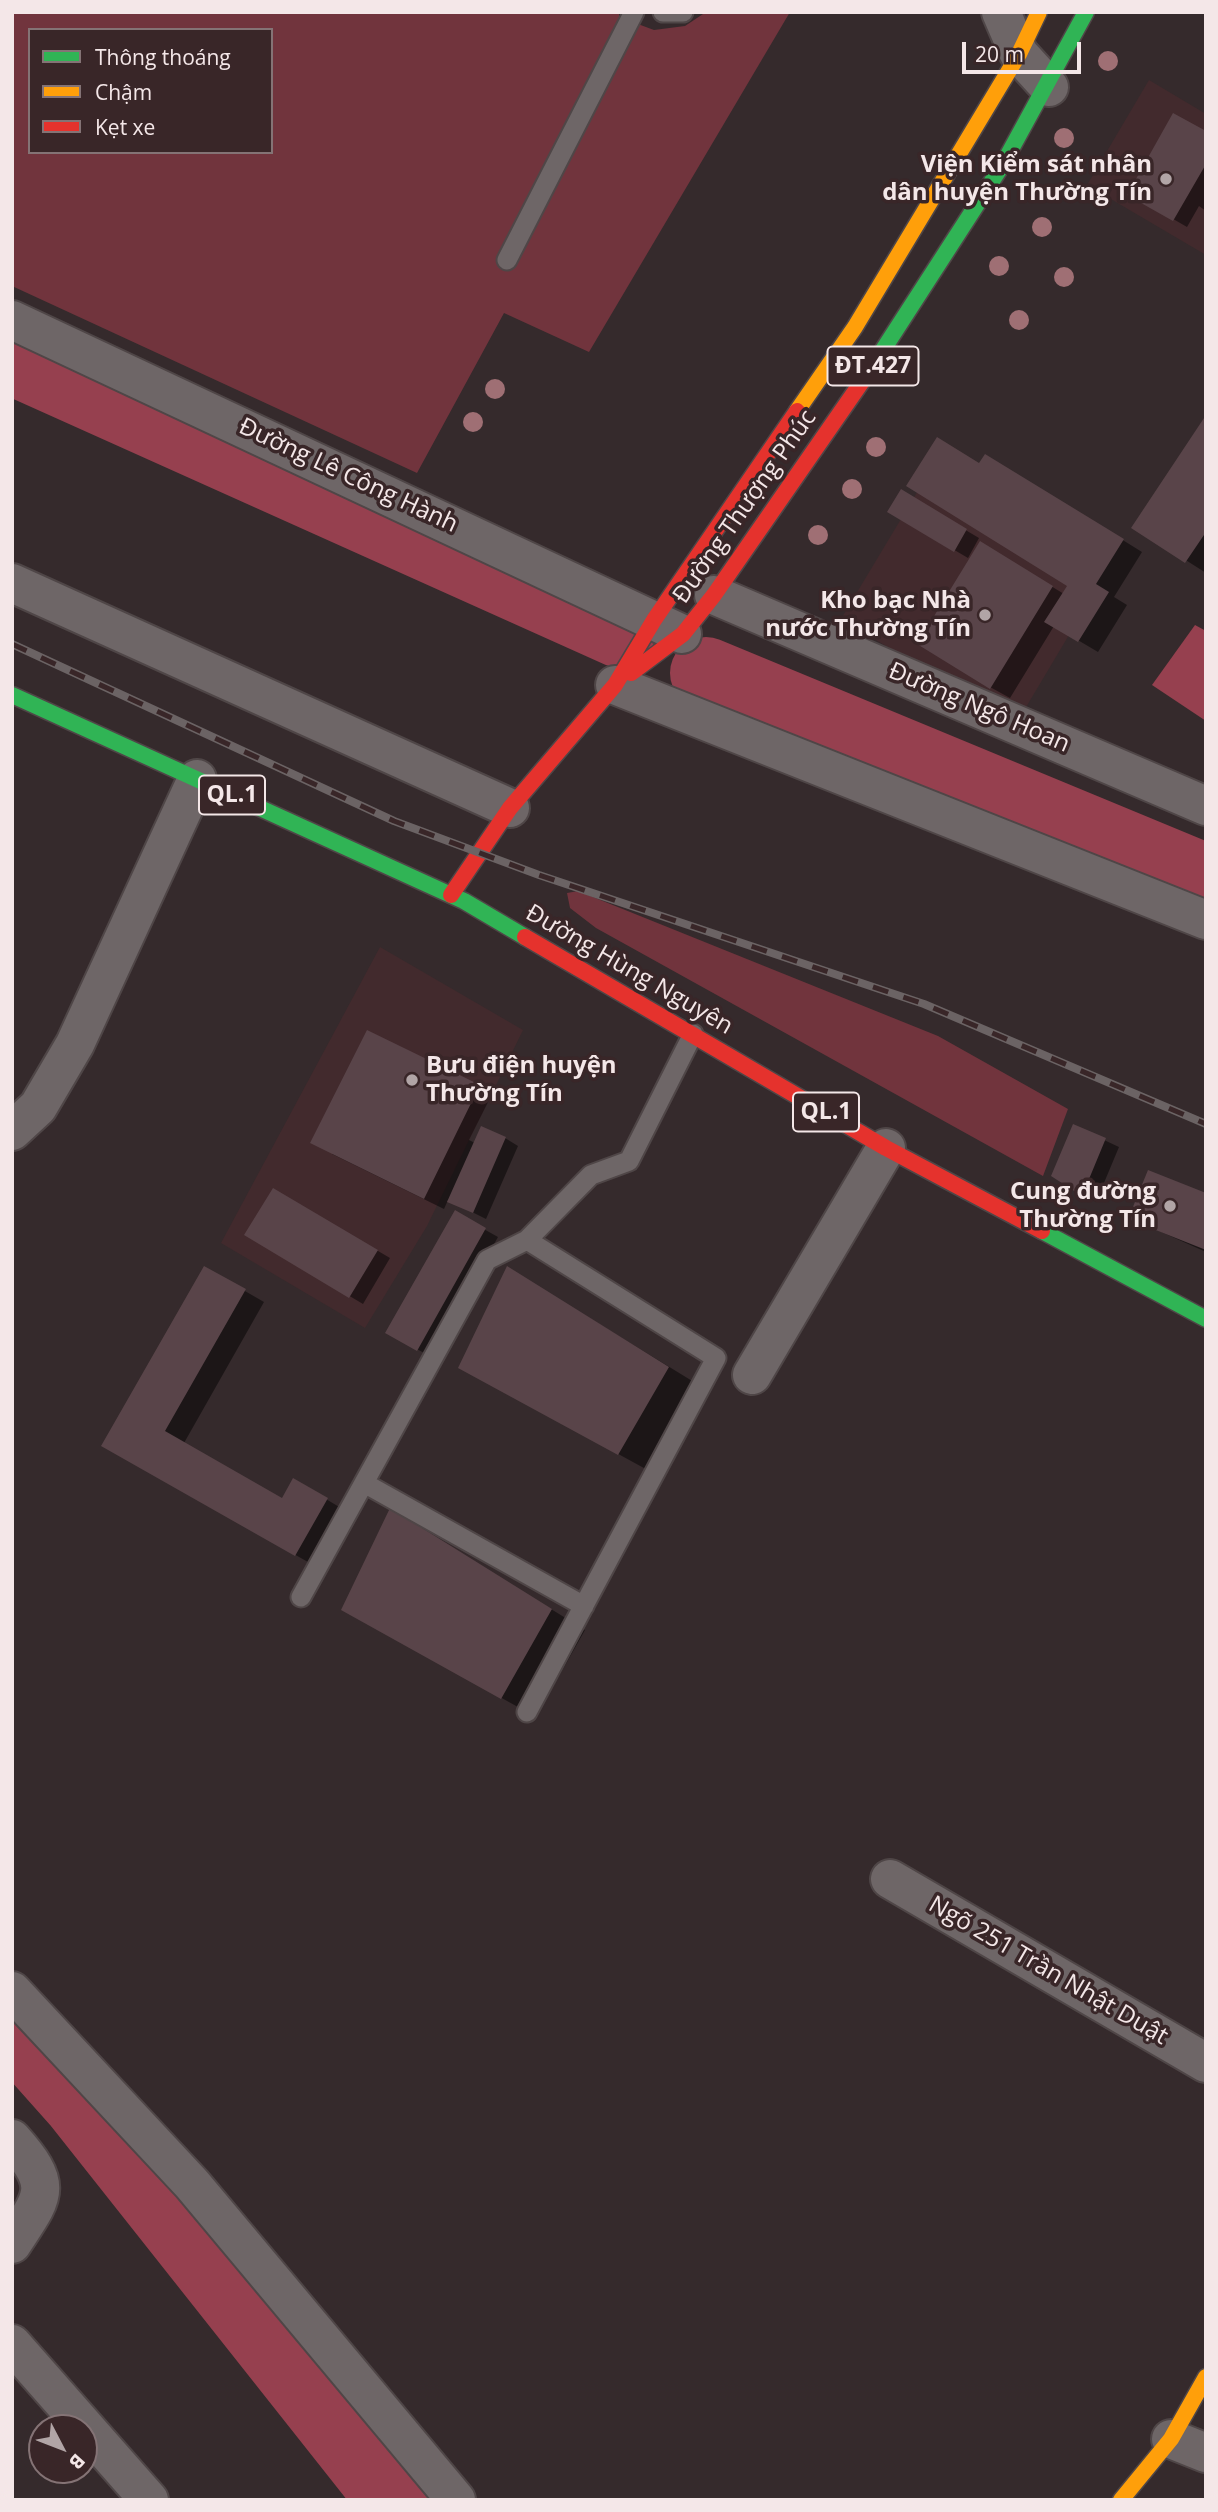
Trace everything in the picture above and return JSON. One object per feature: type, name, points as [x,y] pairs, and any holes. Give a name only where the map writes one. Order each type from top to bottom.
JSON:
[{"type":"main road","name":"Đường Thượng Phúc","points":[[451,895],[510,808],[615,685],[669,627],[855,327],[1019,54],[1039,12]]},
{"type":"main road","name":"Đường Thượng Phúc","points":[[615,685],[669,627],[714,595],[891,341],[1049,87],[1086,12]]},
{"type":"main road","name":"Đường Hùng Nguyên","points":[[12,695],[451,895],[886,1147],[1206,1319]]},
{"type":"main road","points":[[1121,2500],[1171,2439],[1206,2377]]},
{"type":"street","points":[[1001,12],[1019,54],[1049,87]]},
{"type":"street","name":"Đường Lê Công Hành","points":[[12,320],[669,627]]},
{"type":"street","points":[[12,583],[510,808]]},
{"type":"street","name":"Đường Ngô Hoan","points":[[714,595],[1206,806]]},
{"type":"street","points":[[615,685],[1206,920]]},
{"type":"street","points":[[12,1130],[38,1107],[75,1044],[197,779]]},
{"type":"street","points":[[752,1375],[886,1147]]},
{"type":"street","name":"Ngõ 251 Trần Nhật Duật","points":[[890,1879],[1206,2063]]},
{"type":"street","points":[[12,1991],[192,2184],[456,2500]]},
{"type":"street","points":[[12,2139],[39,2174],[43,2189],[36,2208],[12,2244]]},
{"type":"street","points":[[12,2344],[149,2500]]},
{"type":"street","points":[[1171,2439],[1206,2453]]},
{"type":"lane","points":[[507,260],[634,12]]},
{"type":"lane","points":[[663,12],[683,12]]},
{"type":"lane","points":[[301,1597],[487,1260],[527,1240],[591,1175],[629,1161],[693,1034]]},
{"type":"lane","points":[[527,1240],[716,1358],[527,1712]]},
{"type":"lane","points":[[365,1483],[584,1606]]},
{"type":"shaded area","points":[[12,12],[619,12],[619,17],[654,30],[685,26],[706,12],[790,12],[589,352],[504,313],[417,473],[12,286]]},
{"type":"shaded area","points":[[1149,80],[1206,114],[1206,255],[1087,185]]},
{"type":"shaded area","points":[[922,484],[1097,588],[1016,724],[841,619]]},
{"type":"shaded area","points":[[1195,625],[1206,631],[1206,721],[1152,685]]},
{"type":"shaded area","points":[[578,891],[938,1036],[1068,1109],[1043,1176],[596,928],[570,908],[567,893]]},
{"type":"shaded area","points":[[380,947],[523,1030],[427,1226],[365,1328],[221,1243]]},
{"type":"building","name":"Viện Kiểm sát nhân dân huyện Thường Tín","points":[[1173,113],[1206,131],[1206,164],[1173,221],[1127,195]]},
{"type":"building","points":[[1206,415],[1206,532],[1185,563],[1131,528]]},
{"type":"building","points":[[937,437],[979,463],[985,454],[1124,539],[1096,584],[1109,592],[1078,642],[1044,622],[1067,586],[906,486]]},
{"type":"building","points":[[901,489],[967,529],[954,552],[887,512]]},
{"type":"building","name":"Kho bạc Nhà nước Thường Tín","points":[[980,541],[1053,586],[990,689],[917,644]]},
{"type":"building","points":[[367,1030],[480,1085],[424,1199],[310,1143]]},
{"type":"building","points":[[1073,1124],[1106,1138],[1082,1196],[1051,1176]]},
{"type":"building","points":[[481,1126],[506,1137],[473,1213],[447,1202]]},
{"type":"building","name":"Cung đường Thường Tín","points":[[1148,1170],[1206,1193],[1206,1250],[1128,1219]]},
{"type":"building","points":[[273,1188],[378,1250],[349,1298],[244,1235]]},
{"type":"building","points":[[455,1210],[486,1228],[417,1351],[385,1333]]},
{"type":"building","points":[[204,1266],[246,1289],[165,1431],[282,1498],[293,1478],[328,1498],[295,1556],[101,1446]]},
{"type":"building","points":[[507,1266],[669,1367],[618,1455],[458,1368]]},
{"type":"building","points":[[390,1508],[552,1609],[501,1699],[341,1610]]},
{"type":"waterway","points":[[12,359],[620,632]]},
{"type":"waterway","points":[[706,673],[1206,880]]},
{"type":"waterway","points":[[12,2028],[77,2101],[393,2500]]},
{"type":"railway","points":[[12,644],[394,821],[539,875],[924,1004],[1206,1124]]},
{"type":"traffic: fast","points":[[870,370],[1003,164],[1086,12]]},
{"type":"traffic: fast","points":[[12,695],[464,901],[525,937]]},
{"type":"traffic: fast","points":[[1042,1231],[1206,1319]]},
{"type":"traffic: slow","points":[[797,411],[855,327],[1019,54],[1039,12]]},
{"type":"traffic: slow","points":[[1121,2500],[1171,2439],[1206,2377]]},
{"type":"traffic: jam","points":[[631,673],[683,634],[714,595],[870,370]]},
{"type":"traffic: jam","points":[[451,895],[510,808],[615,685],[654,620],[797,411]]},
{"type":"traffic: jam","points":[[525,937],[886,1148],[1042,1231]]},
{"type":"place","name":"Viện Kiểm sát nhân dân huyện Thường Tín","points":[[1166,179]]},
{"type":"place","name":"Kho bạc Nhà nước Thường Tín","points":[[985,615]]},
{"type":"place","name":"Bưu điện huyện Thường Tín","points":[[412,1080]]},
{"type":"place","name":"Cung đường Thường Tín","points":[[1170,1206]]}]
